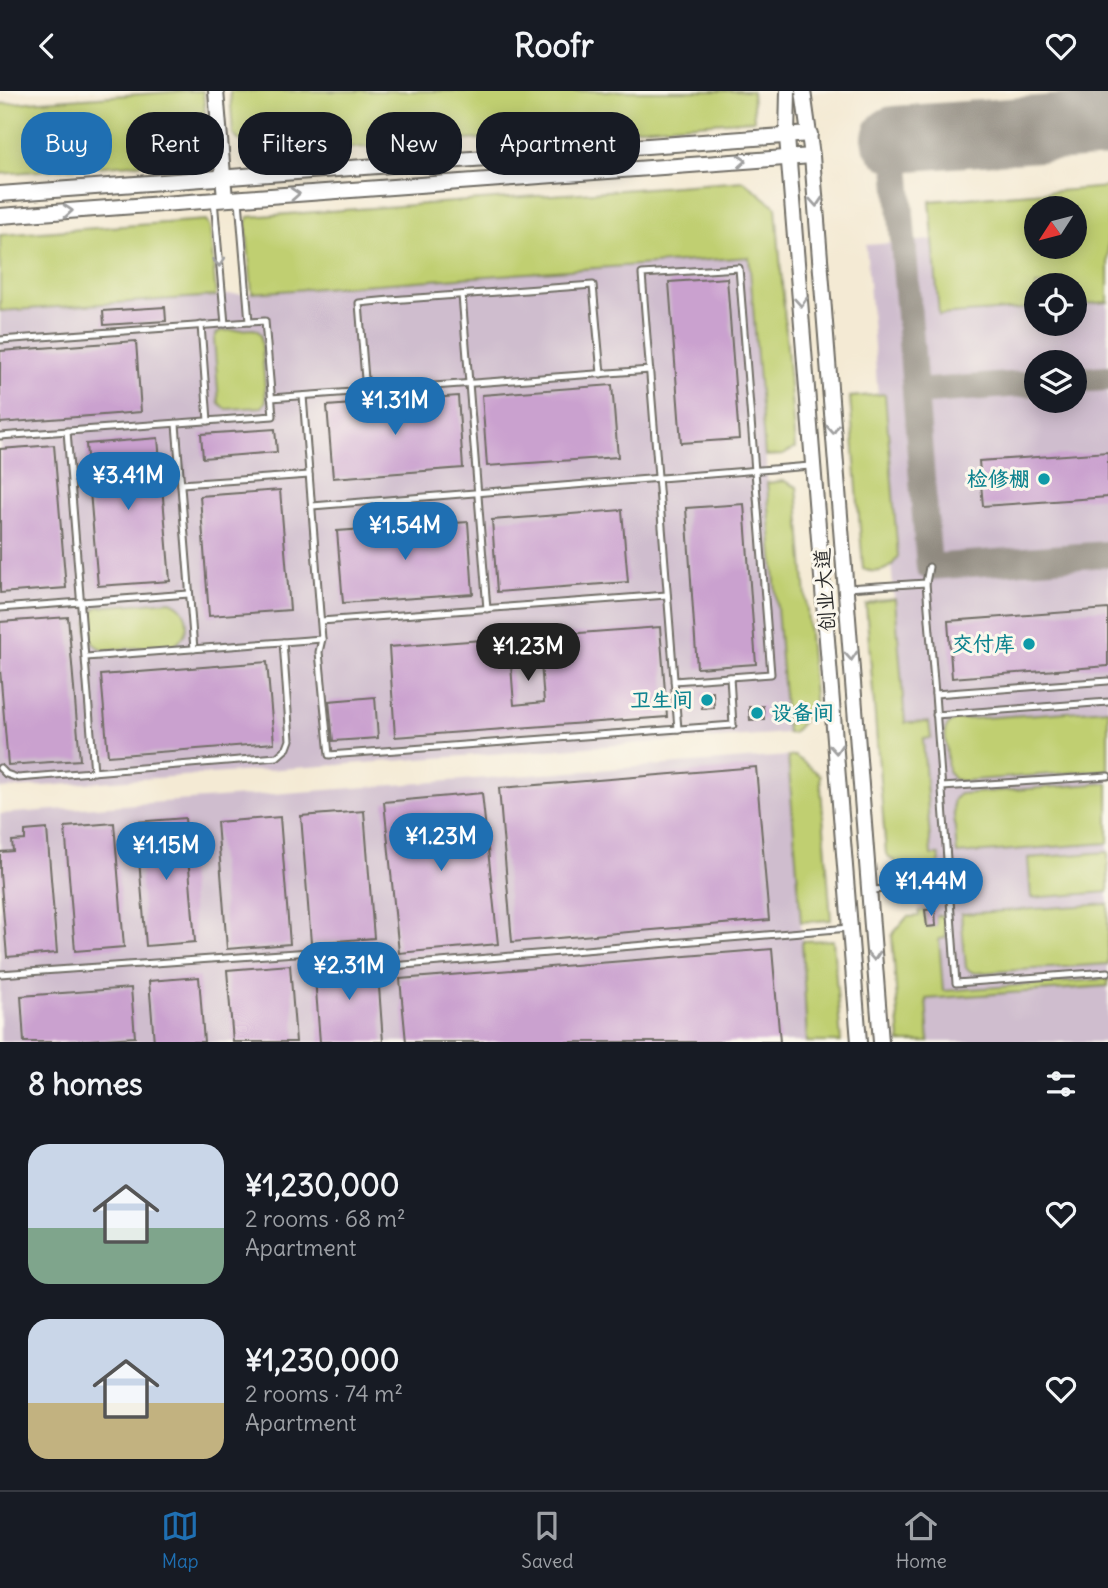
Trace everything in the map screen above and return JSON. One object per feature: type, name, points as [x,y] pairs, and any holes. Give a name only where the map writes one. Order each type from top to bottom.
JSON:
[{"type":"main road","points":[[216,91],[226,199]]},
{"type":"main road","name":"创业大道","points":[[788,91],[787,137],[859,1042]]},
{"type":"main road","name":"创业大道","points":[[803,91],[812,156],[881,1042]]},
{"type":"main road","points":[[0,194],[810,134]]},
{"type":"main road","points":[[0,216],[812,156]]},
{"type":"lane","points":[[226,199],[249,322]]},
{"type":"lane","points":[[225,324],[226,199]]},
{"type":"lane","points":[[674,681],[771,674],[739,268],[642,275],[650,370],[667,595],[674,681],[678,729]]},
{"type":"lane","points":[[366,391],[359,303],[593,285],[601,374]]},
{"type":"lane","points":[[462,295],[487,609]]},
{"type":"lane","points":[[0,340],[265,321],[273,417],[0,436]]},
{"type":"lane","points":[[201,325],[208,421]]},
{"type":"lane","points":[[271,398],[650,370]]},
{"type":"lane","points":[[303,396],[321,621],[322,639],[319,652],[329,755],[733,725],[730,677]]},
{"type":"lane","points":[[176,424],[194,649]]},
{"type":"lane","points":[[67,432],[94,772]]},
{"type":"lane","points":[[312,506],[814,465]]},
{"type":"lane","points":[[181,484],[309,475]]},
{"type":"lane","points":[[929,567],[926,583],[956,983],[1108,972]]},
{"type":"lane","points":[[846,588],[926,583]]},
{"type":"lane","points":[[0,608],[190,594]]},
{"type":"lane","points":[[321,621],[667,595]]},
{"type":"lane","points":[[86,657],[322,639]]},
{"type":"lane","points":[[0,768],[6,774],[18,778],[270,759],[282,754],[288,748],[290,740],[283,642]]},
{"type":"lane","points":[[935,694],[1108,681]]},
{"type":"lane","points":[[936,715],[1108,702]]},
{"type":"lane","points":[[942,787],[1108,776]]},
{"type":"lane","points":[[869,890],[949,885]]},
{"type":"lane","points":[[392,966],[850,928]]},
{"type":"lane","points":[[0,974],[368,948]]},
{"type":"shaded area","points":[[1108,227],[1108,1042],[929,1042],[866,245],[1024,233],[1024,259],[1087,259],[1087,239]]},
{"type":"shaded area","points":[[750,257],[787,733],[0,789],[0,311]]},
{"type":"shaded area","points":[[788,756],[807,1042],[0,1042],[0,814]]},
{"type":"green space","points":[[203,91],[205,112],[126,112],[126,165],[112,166],[112,112],[21,112],[21,172],[0,174],[0,104]]},
{"type":"green space","points":[[230,91],[752,91],[754,120],[640,128],[640,112],[476,112],[476,139],[462,140],[462,112],[366,112],[366,147],[352,148],[352,112],[238,112],[238,140],[233,135]]},
{"type":"green space","points":[[744,181],[776,207],[795,448],[783,455],[765,456],[749,257],[252,293],[246,223],[248,217]]},
{"type":"green space","points":[[1108,187],[1108,302],[1087,304],[1087,273],[1024,273],[1024,309],[939,315],[930,201]]},
{"type":"green space","points":[[206,220],[210,227],[216,296],[0,311],[0,235]]},
{"type":"green space","points":[[253,329],[261,335],[266,401],[262,407],[226,409],[219,403],[214,339],[221,331]]},
{"type":"green space","points":[[885,394],[898,556],[888,568],[874,571],[863,569],[850,397]]},
{"type":"green space","points":[[784,481],[797,487],[815,708],[793,733],[787,733],[767,483]]},
{"type":"green space","points":[[895,599],[905,723],[929,722],[931,738],[923,739],[931,855],[939,855],[940,861],[936,870],[928,874],[917,875],[916,869],[904,870],[886,854],[866,605]]},
{"type":"green space","points":[[170,601],[182,609],[187,621],[184,634],[174,645],[104,650],[89,636],[87,624],[98,607]]},
{"type":"green space","points":[[1108,709],[1108,770],[962,781],[954,779],[948,771],[945,730],[955,720]]},
{"type":"green space","points":[[788,756],[795,756],[820,775],[831,920],[801,922]]},
{"type":"green space","points":[[1108,783],[1108,843],[957,854],[953,804],[960,794]]},
{"type":"green space","points":[[1108,852],[1108,892],[1031,898],[1028,858]]},
{"type":"green space","points":[[1108,904],[1108,964],[976,973],[966,968],[961,914]]},
{"type":"green space","points":[[925,910],[927,927],[936,926],[935,916],[944,915],[946,938],[939,939],[943,991],[1108,979],[1108,986],[926,999],[929,1042],[900,1042],[892,935],[907,917],[919,916],[919,911]]},
{"type":"green space","points":[[833,940],[841,1042],[807,1042],[802,941]]},
{"type":"building","points":[[727,278],[739,439],[681,443],[669,282]]},
{"type":"building","points":[[165,307],[166,321],[104,325],[103,311]]},
{"type":"building","points":[[136,341],[141,412],[0,423],[0,351]]},
{"type":"building","points":[[612,385],[618,457],[487,466],[482,395]]},
{"type":"building","points":[[458,396],[463,468],[333,478],[327,406]]},
{"type":"building","points":[[275,429],[277,452],[203,458],[201,434]]},
{"type":"building","points":[[158,438],[170,581],[98,586],[86,444]]},
{"type":"building","points":[[54,445],[66,588],[0,593],[0,449]]},
{"type":"building","name":"检修棚","points":[[1108,452],[1108,497],[983,506],[979,461]]},
{"type":"building","points":[[280,490],[290,610],[209,616],[200,496]]},
{"type":"building","points":[[744,504],[756,664],[697,668],[686,508]]},
{"type":"building","points":[[622,510],[628,582],[497,592],[492,520]]},
{"type":"building","points":[[468,522],[473,594],[343,603],[337,531]]},
{"type":"building","name":"交付库","points":[[1108,609],[1108,666],[952,678],[948,621]]},
{"type":"building","points":[[68,617],[80,760],[8,765],[0,669],[0,622]]},
{"type":"building","points":[[660,627],[667,717],[395,737],[389,647],[509,638],[514,705],[544,702],[539,636]]},
{"type":"building","points":[[267,662],[274,743],[108,756],[101,675]]},
{"type":"building","name":"卫生间","points":[[713,692],[714,708],[702,709],[701,693]]},
{"type":"building","points":[[375,697],[378,738],[333,741],[329,701]]},
{"type":"building","name":"设备间","points":[[763,706],[764,719],[750,720],[749,707]]},
{"type":"building","points":[[756,767],[769,920],[512,942],[499,788]]},
{"type":"building","points":[[482,793],[498,944],[399,953],[384,802]]},
{"type":"building","points":[[364,811],[374,938],[311,943],[301,816]]},
{"type":"building","points":[[280,817],[290,944],[227,949],[217,822]]},
{"type":"building","points":[[185,818],[195,942],[146,946],[136,822]]},
{"type":"building","points":[[114,823],[124,947],[75,951],[65,827]]},
{"type":"building","points":[[47,829],[57,953],[7,957],[0,852],[13,851],[12,841],[25,840],[25,831]]},
{"type":"building","points":[[935,909],[936,926],[927,927],[925,910]]},
{"type":"building","points":[[772,949],[780,1042],[406,1042],[400,979]]},
{"type":"building","points":[[377,959],[383,1042],[320,1042],[314,964]]},
{"type":"building","points":[[290,965],[296,1042],[233,1042],[227,970]]},
{"type":"building","points":[[199,977],[204,1042],[154,1042],[149,981]]},
{"type":"building","points":[[131,988],[135,1037],[24,1042],[21,996]]},
{"type":"taxiway","points":[[895,139],[929,567],[1108,554]]},
{"type":"taxiway","points":[[1087,379],[1108,378]]},
{"type":"taxiway","points":[[915,392],[1024,384]]},
{"type":"runway","points":[[895,139],[1108,124]]},
{"type":"place","name":"检修棚","points":[[1044,479]]},
{"type":"place","name":"交付库","points":[[1029,644]]},
{"type":"place","name":"卫生间","points":[[707,700]]},
{"type":"place","name":"设备间","points":[[757,713]]}]
